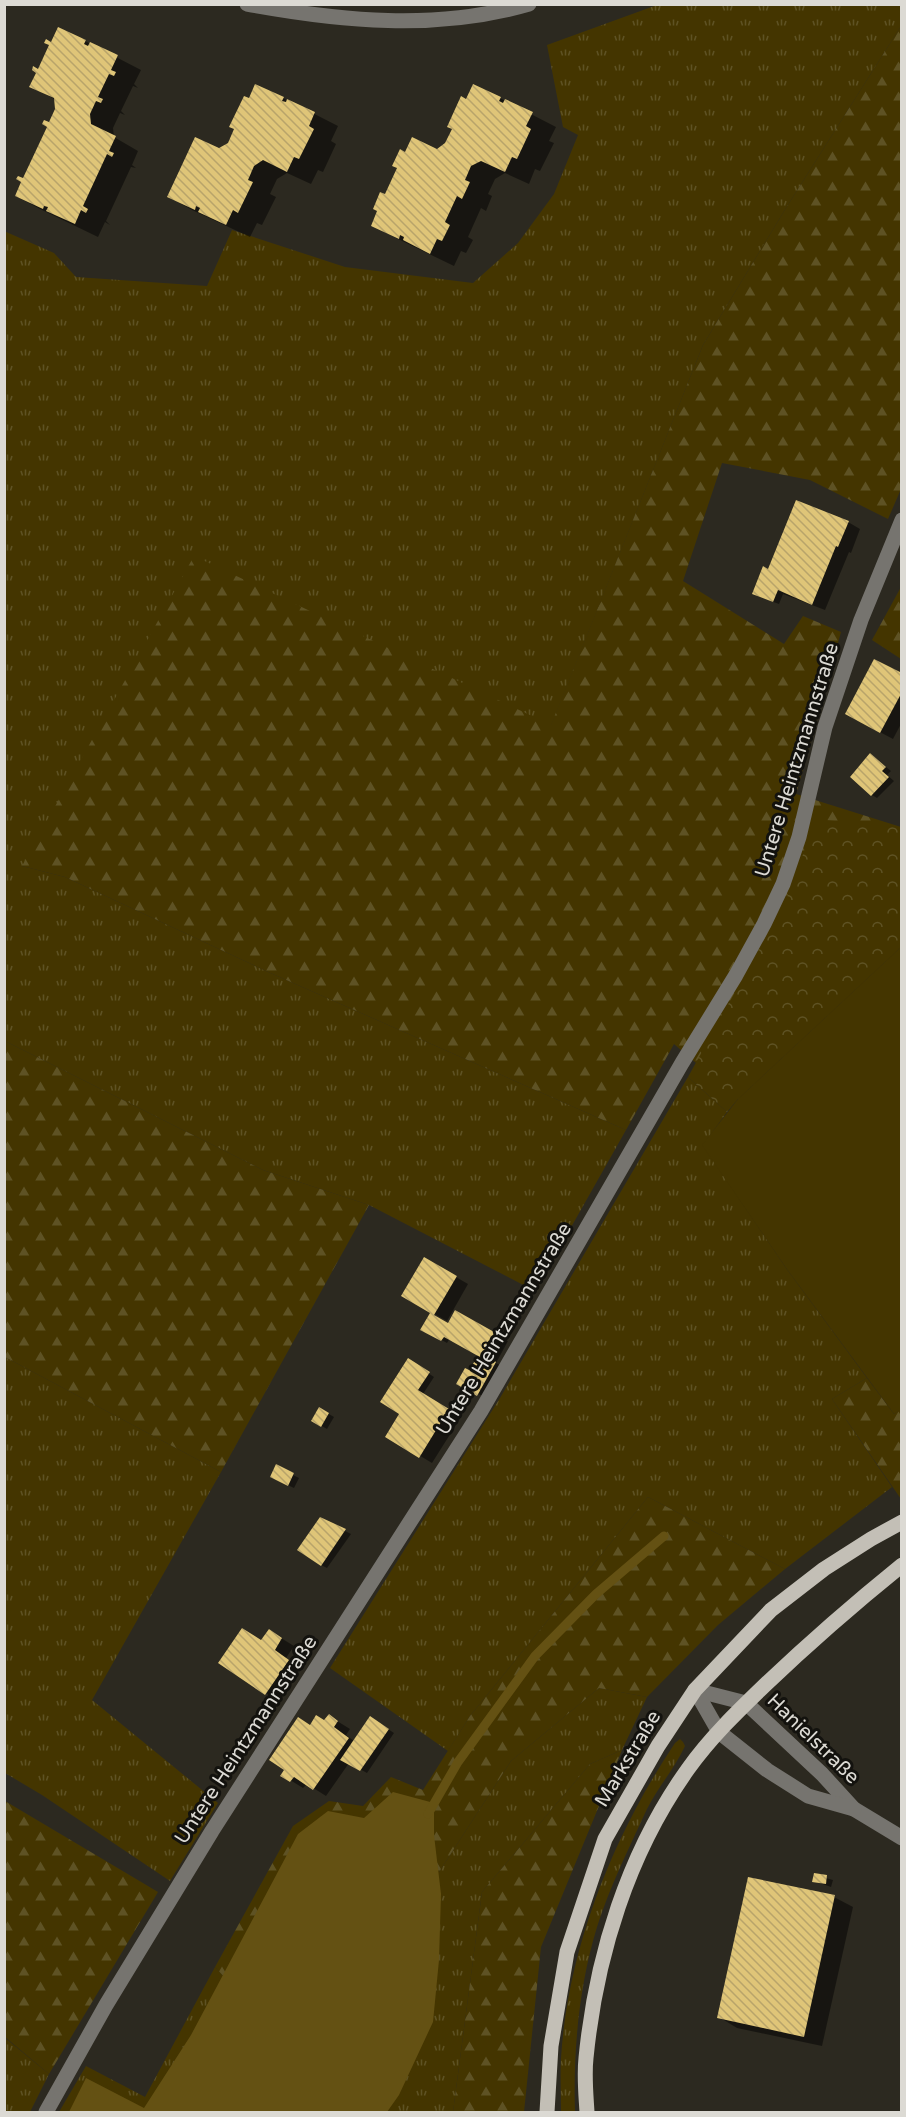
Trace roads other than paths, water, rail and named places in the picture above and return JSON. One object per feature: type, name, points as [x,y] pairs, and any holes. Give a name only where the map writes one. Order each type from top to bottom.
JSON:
[{"type":"main road","name":"Markstraße","points":[[547,2112],[551,2046],[567,1952],[605,1839],[658,1746],[695,1690],[771,1610],[824,1569],[902,1522]]},
{"type":"main road","points":[[587,2112],[586,2059],[599,1979],[615,1913],[648,1831],[688,1768],[746,1703],[802,1648],[902,1564]]},
{"type":"street","points":[[247,4],[315,16],[412,21],[446,21],[529,4]]},
{"type":"street","name":"Untere Heintzmannstraße","points":[[46,2112],[106,2005],[212,1832],[486,1402],[764,924],[783,884],[799,837],[825,727],[854,641],[902,520]]},
{"type":"street","name":"Hanielstraße","points":[[695,1690],[746,1703],[822,1774],[854,1809]]},
{"type":"street","name":"Hanielstraße","points":[[695,1690],[719,1732],[767,1770],[808,1796],[854,1809],[902,1838]]},
{"type":"waterway","points":[[428,1814],[458,1762],[535,1656],[596,1594],[664,1536]]}]
